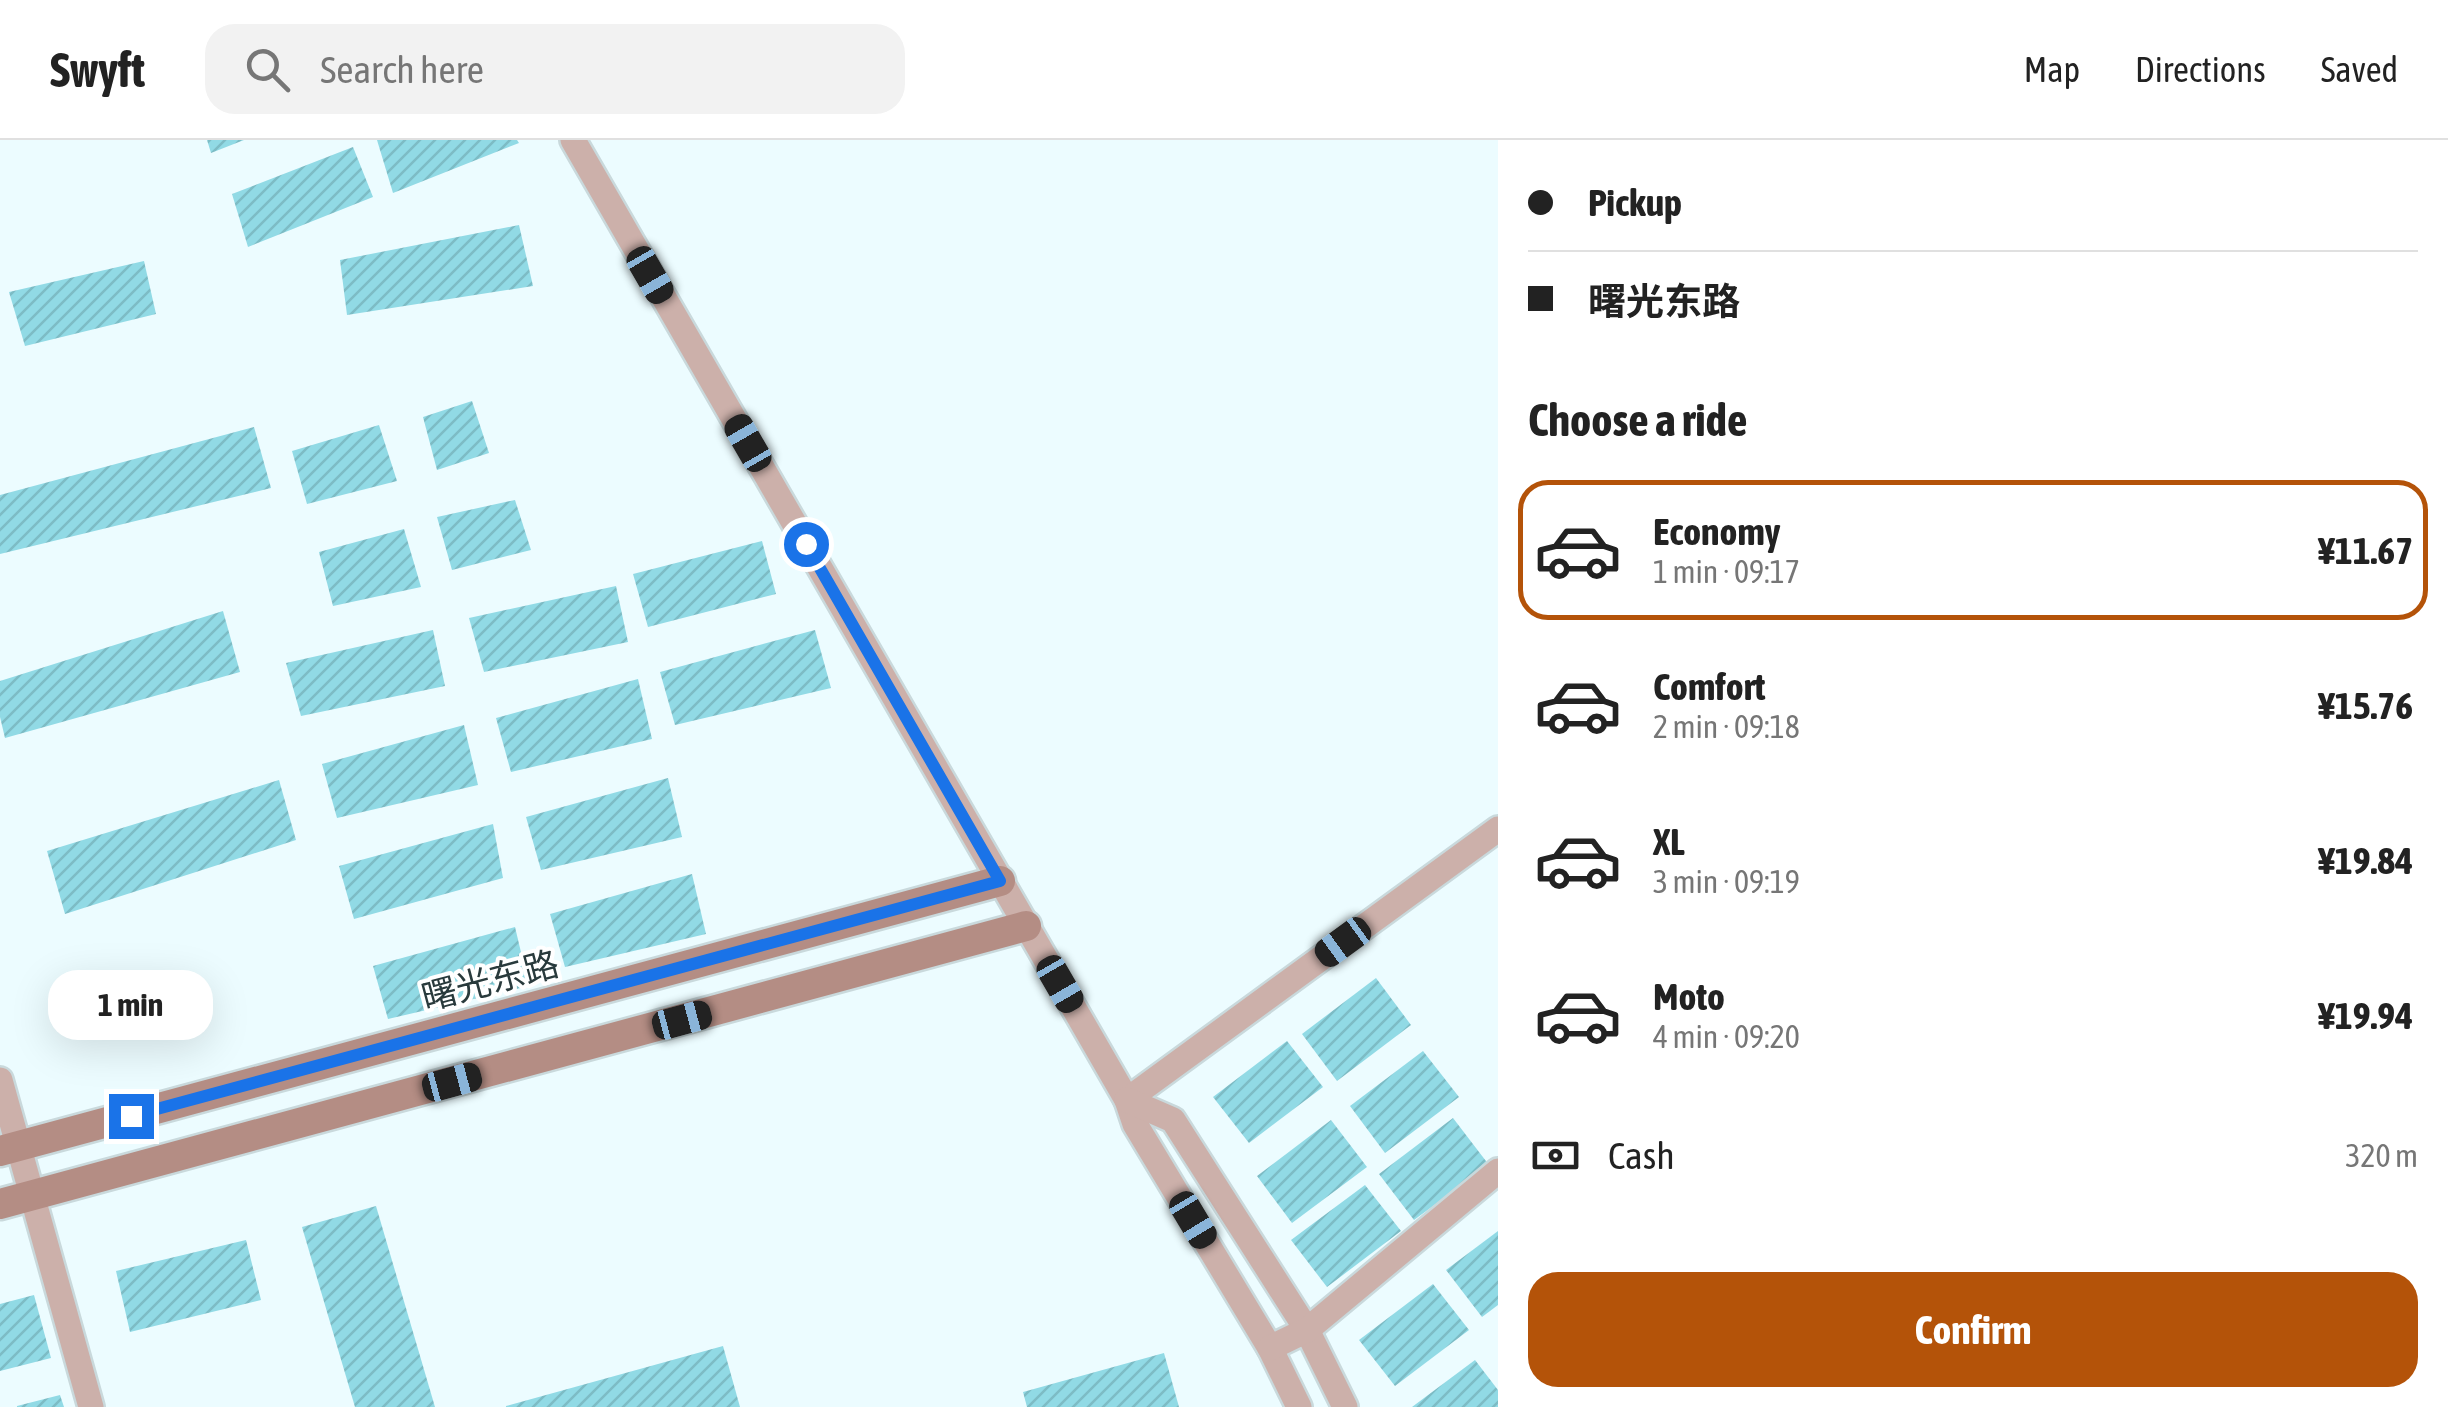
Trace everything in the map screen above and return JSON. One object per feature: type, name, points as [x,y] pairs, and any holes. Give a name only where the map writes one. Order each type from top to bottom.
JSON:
[{"type":"main road","name":"曙光东路","points":[[9,1148],[1000,881]]},
{"type":"main road","points":[[0,1204],[1026,926]]},
{"type":"street","points":[[573,140],[1127,1100],[1136,1124],[1270,1348],[1299,1407]]},
{"type":"street","points":[[1127,1100],[1498,829]]},
{"type":"street","points":[[0,1080],[9,1148],[32,1195],[91,1407]]},
{"type":"street","points":[[1127,1100],[1173,1120],[1307,1330],[1345,1407]]},
{"type":"street","points":[[1270,1348],[1307,1330],[1498,1171]]},
{"type":"building","points":[[207,140],[244,140],[211,153]]},
{"type":"building","points":[[377,140],[517,140],[519,143],[393,193]]},
{"type":"building","points":[[353,147],[373,197],[248,247],[232,194]]},
{"type":"building","points":[[519,225],[533,286],[347,315],[340,260]]},
{"type":"building","points":[[144,261],[156,314],[25,346],[9,292]]},
{"type":"building","points":[[472,401],[489,453],[437,470],[423,417]]},
{"type":"building","points":[[379,425],[397,481],[307,504],[292,451]]},
{"type":"building","points":[[254,427],[271,488],[0,554],[0,495]]},
{"type":"building","points":[[515,500],[531,550],[452,570],[437,517]]},
{"type":"building","points":[[404,529],[421,587],[333,606],[319,552]]},
{"type":"building","points":[[762,541],[776,594],[648,627],[633,574]]},
{"type":"building","points":[[616,586],[628,642],[484,672],[469,618]]},
{"type":"building","points":[[223,611],[240,672],[5,738],[0,717],[0,681]]},
{"type":"building","points":[[433,630],[445,686],[301,716],[286,663]]},
{"type":"building","points":[[815,630],[831,688],[675,725],[660,672]]},
{"type":"building","points":[[638,679],[652,739],[511,772],[496,718]]},
{"type":"building","points":[[464,725],[478,785],[337,818],[322,764]]},
{"type":"building","points":[[668,778],[682,837],[541,870],[526,817]]},
{"type":"building","points":[[279,780],[296,840],[65,914],[47,851]]},
{"type":"building","points":[[493,824],[503,878],[354,919],[339,866]]},
{"type":"building","points":[[692,874],[706,934],[565,967],[550,914]]},
{"type":"building","points":[[515,927],[529,986],[388,1019],[373,966]]},
{"type":"building","points":[[1376,978],[1411,1025],[1337,1081],[1302,1034]]},
{"type":"building","points":[[1287,1041],[1323,1087],[1249,1143],[1213,1097]]},
{"type":"building","points":[[1423,1051],[1459,1097],[1385,1153],[1350,1106]]},
{"type":"building","points":[[1453,1118],[1489,1165],[1414,1220],[1379,1174]]},
{"type":"building","points":[[1331,1120],[1367,1167],[1292,1223],[1257,1176]]},
{"type":"building","points":[[1365,1185],[1401,1231],[1327,1287],[1291,1240]]},
{"type":"building","points":[[376,1206],[435,1407],[355,1407],[302,1227]]},
{"type":"building","points":[[1498,1231],[1498,1305],[1482,1317],[1446,1270]]},
{"type":"building","points":[[246,1240],[261,1300],[130,1332],[116,1271]]},
{"type":"building","points":[[1433,1284],[1469,1330],[1395,1386],[1359,1340]]},
{"type":"building","points":[[34,1295],[51,1358],[0,1371],[0,1304]]},
{"type":"building","points":[[723,1346],[740,1407],[506,1407],[506,1406]]},
{"type":"building","points":[[1164,1353],[1179,1407],[1027,1407],[1023,1392]]},
{"type":"building","points":[[1475,1360],[1498,1390],[1498,1407],[1412,1407]]},
{"type":"building","points":[[60,1395],[64,1407],[17,1407],[17,1406]]},
{"type":"route","points":[[131,1116],[1000,881],[806,544]]}]
